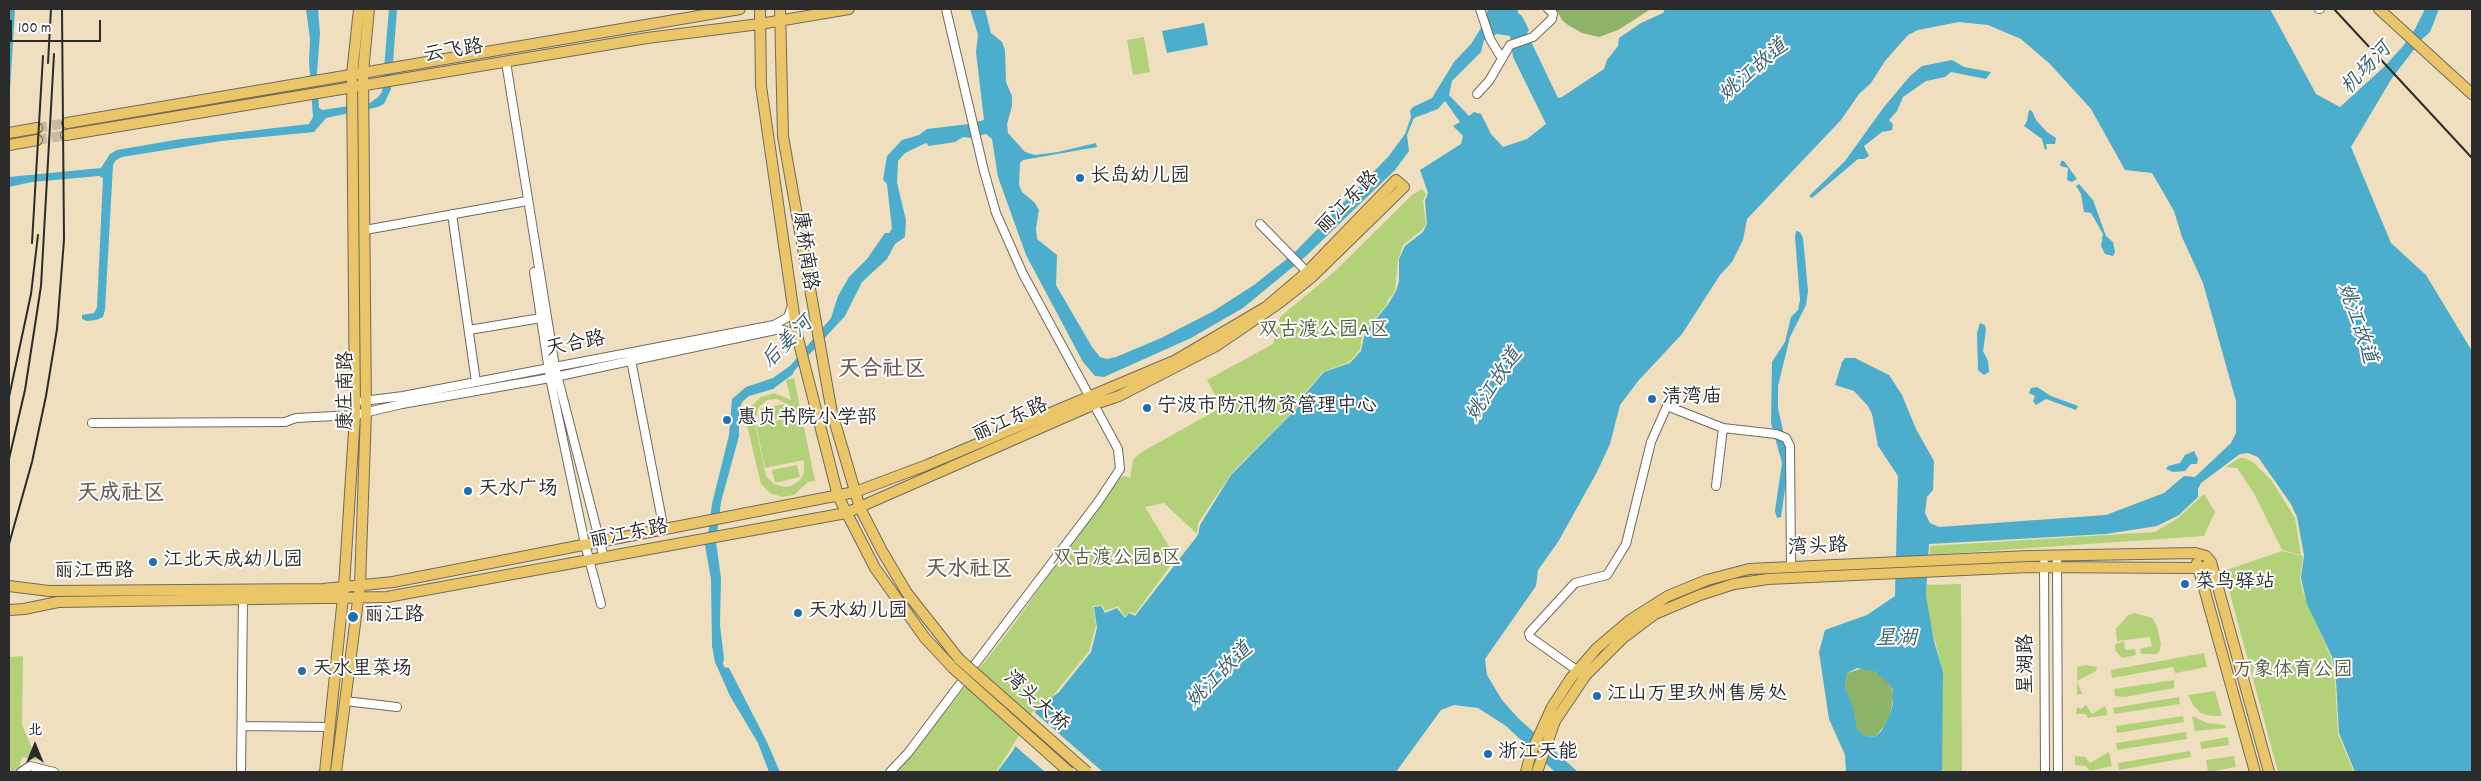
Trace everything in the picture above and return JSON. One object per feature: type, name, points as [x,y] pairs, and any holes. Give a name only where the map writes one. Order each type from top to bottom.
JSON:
[{"type":"main road","points":[[352,88],[359,9]]},
{"type":"main road","name":"康庄南路","points":[[336,772],[360,585],[366,412],[363,72],[369,9]]},
{"type":"main road","name":"云飞路","points":[[67,123],[740,9]]},
{"type":"main road","name":"康桥南路","points":[[760,9],[761,86],[793,304],[808,378],[838,496],[875,568],[926,638],[953,668]]},
{"type":"main road","name":"康桥南路","points":[[780,9],[783,136],[832,413],[860,508],[907,593],[960,659]]},
{"type":"main road","name":"云飞路","points":[[66,135],[648,38],[760,24],[848,9]]},
{"type":"main road","points":[[2384,10],[2400,29],[2472,94]]},
{"type":"main road","name":"康庄南路","points":[[325,772],[344,592],[355,415],[352,88]]},
{"type":"main road","points":[[9,133],[37,128]]},
{"type":"main road","points":[[9,146],[37,140]]},
{"type":"main road","name":"丽江东路","points":[[359,597],[387,597],[590,561],[846,513],[860,508],[1176,360],[1266,307],[1309,274],[1404,187],[1396,180],[1309,274]]},
{"type":"main road","name":"丽江东路","points":[[360,585],[393,582],[855,492],[1093,400]]},
{"type":"main road","points":[[2195,553],[2255,772]]},
{"type":"main road","name":"湾头路","points":[[1547,729],[1555,721],[1586,675],[1623,638],[1655,614],[1700,595],[1743,583],[1892,568],[2044,561],[2057,556],[2195,553],[2206,556],[2212,566],[2198,568],[2057,567],[2044,561]]},
{"type":"main road","points":[[2212,566],[2269,772]]},
{"type":"main road","name":"湾头路","points":[[1526,772],[1537,753],[1547,729],[1552,707],[1578,671],[1597,648],[1630,620],[1668,596],[1707,580],[1749,569],[1791,567],[1892,568]]},
{"type":"main road","name":"丽江西路","points":[[9,610],[58,602],[243,598],[344,592],[360,585]]},
{"type":"main road","name":"丽江西路","points":[[9,586],[49,592],[323,589],[344,592],[359,597]]},
{"type":"main road","name":"湾头大桥","points":[[960,659],[1087,772]]},
{"type":"main road","name":"湾头大桥","points":[[953,668],[1069,772]]},
{"type":"main road","name":"湾头路","points":[[1537,753],[1537,772]]},
{"type":"street","points":[[890,772],[920,737],[1120,469],[1118,449],[1023,274],[996,213],[979,152],[946,9]]},
{"type":"street","points":[[1477,94],[1489,81],[1510,44],[1533,37],[1552,19],[1553,13],[1548,9]]},
{"type":"street","points":[[1481,10],[1490,39],[1501,57]]},
{"type":"street","points":[[506,62],[553,377],[585,544],[601,604]]},
{"type":"street","points":[[365,230],[527,201]]},
{"type":"street","points":[[452,214],[476,382]]},
{"type":"street","points":[[530,218],[541,318],[552,368]]},
{"type":"street","points":[[1260,224],[1309,274]]},
{"type":"street","name":"天合路","points":[[354,402],[404,396],[774,325],[788,317],[793,304]]},
{"type":"street","points":[[469,330],[541,318]]},
{"type":"street","name":"天合路","points":[[92,423],[285,422],[296,418],[355,415],[553,377],[780,329],[798,335]]},
{"type":"street","points":[[631,360],[662,520]]},
{"type":"street","points":[[553,377],[604,558]]},
{"type":"street","points":[[1578,671],[1530,637],[1529,633],[1575,583],[1607,575],[1626,544],[1652,442],[1667,406],[1723,428],[1776,434],[1786,438],[1790,446],[1791,567]]},
{"type":"street","points":[[1716,486],[1723,428]]},
{"type":"street","points":[[1106,471],[1116,474]]},
{"type":"street","name":"星湖路","points":[[2057,556],[2058,772]]},
{"type":"street","name":"星湖路","points":[[2044,561],[2045,772]]},
{"type":"street","points":[[2044,597],[2057,601]]},
{"type":"street","points":[[241,772],[243,598]]},
{"type":"street","points":[[345,701],[397,707]]},
{"type":"street","points":[[242,726],[330,727]]},
{"type":"street","points":[[21,772],[24,769],[36,766],[54,772]]},
{"type":"green space","points":[[1556,9],[1651,9],[1618,30],[1599,37],[1582,33],[1568,25],[1562,20]]},
{"type":"green space","points":[[1144,37],[1150,72],[1133,75],[1127,40]]},
{"type":"green space","points":[[1422,189],[1426,194],[1423,201],[1426,224],[1422,230],[1403,245],[1398,260],[1395,291],[1386,306],[1363,332],[1360,350],[1349,362],[1323,372],[1303,395],[1299,405],[1231,474],[1198,523],[1197,534],[1164,503],[1145,507],[1176,558],[1135,614],[1129,612],[1125,617],[1118,606],[1105,611],[1102,605],[1093,606],[1096,625],[1089,651],[1052,697],[1037,707],[996,772],[895,772],[913,753],[1008,632],[1119,478],[1124,476],[1130,478],[1133,460],[1142,452],[1222,407],[1207,380],[1273,344],[1280,317],[1334,272],[1412,195]]},
{"type":"green space","points":[[794,378],[815,481],[808,482],[794,495],[782,497],[770,493],[761,484],[746,421],[750,407],[761,397],[774,393],[791,400],[786,380]],"holes":[[[777,399],[789,405],[794,412],[799,438],[794,417],[756,425],[765,468],[804,460],[804,473],[800,480],[791,486],[785,487],[774,484],[766,476],[755,424],[758,408],[767,400]]]},
{"type":"green space","points":[[784,404],[787,416],[762,422],[760,409]]},
{"type":"green space","points":[[2239,458],[2245,458],[2254,463],[2271,480],[2280,494],[2295,518],[2301,555],[2282,550],[2255,495],[2237,468],[2226,467]]},
{"type":"green space","points":[[797,465],[800,477],[775,483],[772,470]]},
{"type":"green space","points":[[2204,494],[2215,512],[2204,536],[1930,555],[1930,546],[2155,532],[2178,518]]},
{"type":"green space","name":"万象体育公园","points":[[2282,551],[2303,556],[2300,579],[2303,592],[2331,658],[2335,681],[2338,734],[2354,772],[2278,772],[2224,571]]},
{"type":"green space","points":[[1961,584],[1962,772],[1940,772],[1943,672],[1929,618],[1926,596],[1927,585]]},
{"type":"green space","points":[[2135,613],[2152,618],[2157,626],[2161,645],[2159,652],[2156,654],[2141,654],[2140,649],[2152,646],[2150,637],[2117,641],[2116,629],[2128,615]]},
{"type":"green space","points":[[2126,641],[2124,642],[2125,650],[2135,649],[2136,655],[2122,658],[2115,650],[2115,644]]},
{"type":"green space","points":[[2204,653],[2207,667],[2175,673],[2173,667],[2112,678],[2111,670]]},
{"type":"green space","points":[[23,656],[22,725],[37,760],[22,757],[18,772],[9,772],[9,657]]},
{"type":"green space","points":[[2086,665],[2097,667],[2096,671],[2077,681],[2077,667]]},
{"type":"green space","points":[[1864,668],[1876,672],[1885,679],[1894,695],[1890,714],[1884,726],[1875,737],[1865,736],[1857,729],[1845,688],[1847,673]]},
{"type":"green space","points":[[2174,680],[2174,688],[2125,697],[2115,696],[2114,689]]},
{"type":"green space","points":[[2077,681],[2082,694],[2077,695]]},
{"type":"green space","points":[[2215,691],[2222,716],[2201,713],[2193,705],[2188,695]]},
{"type":"green space","points":[[2179,697],[2180,704],[2114,714],[2113,708]]},
{"type":"green space","points":[[2086,705],[2092,714],[2105,706],[2107,715],[2088,718],[2086,714],[2076,714],[2077,707],[2081,709]]},
{"type":"green space","points":[[2183,716],[2184,722],[2117,733],[2116,726]]},
{"type":"green space","points":[[2192,716],[2207,723],[2225,725],[2226,728],[2195,731]]},
{"type":"green space","points":[[2186,732],[2187,739],[2117,750],[2116,743]]},
{"type":"green space","points":[[2228,737],[2229,745],[2201,749],[2200,742]]},
{"type":"green space","points":[[2190,751],[2191,757],[2119,770],[2118,763]]},
{"type":"green space","points":[[2109,752],[2112,766],[2090,771],[2086,766],[2075,765],[2075,756],[2085,757],[2090,763]]},
{"type":"green space","points":[[2234,756],[2236,767],[2208,772],[2206,760]]},
{"type":"water","points":[[9,9],[15,9],[9,107]]},
{"type":"water","points":[[306,9],[318,9],[320,34],[317,73],[319,108],[322,110],[370,103],[382,92],[389,9],[397,9],[391,89],[384,104],[378,107],[326,118],[314,132],[221,141],[122,157],[116,160],[113,165],[105,310],[103,317],[96,320],[87,321],[82,319],[82,315],[94,313],[97,307],[103,178],[99,176],[32,182],[9,187],[9,177],[101,168],[110,154],[117,150],[181,139],[309,124],[313,117],[309,62],[310,39]]},
{"type":"water","points":[[970,9],[985,9],[991,33],[1002,42],[1005,50],[1006,82],[1012,96],[1012,106],[1007,124],[1008,133],[1025,152],[1035,155],[1096,143],[1097,147],[1023,160],[1020,163],[1019,185],[1022,192],[1035,203],[1039,210],[1036,228],[1037,239],[1057,255],[1056,285],[1092,347],[1100,357],[1107,359],[1161,338],[1212,312],[1254,285],[1293,254],[1388,157],[1405,134],[1411,117],[1410,111],[1413,107],[1432,98],[1454,62],[1471,44],[1481,28],[1488,9],[1518,9],[1518,13],[1522,16],[1529,30],[1527,33],[1558,98],[1604,69],[1607,60],[1618,46],[1619,38],[1641,23],[1663,13],[1665,9],[2270,9],[2316,94],[2340,107],[2384,67],[2403,46],[2415,29],[2425,9],[2439,9],[2430,32],[2422,39],[2392,78],[2351,147],[2391,243],[2426,275],[2472,351],[2472,772],[2355,772],[2339,733],[2336,681],[2332,657],[2307,604],[2301,578],[2304,555],[2297,517],[2291,504],[2258,457],[2248,453],[2240,454],[2201,483],[2198,489],[2198,497],[2179,515],[2157,526],[2106,534],[1929,544],[1926,596],[1934,641],[1943,672],[1942,770],[1940,772],[1846,772],[1845,755],[1829,719],[1819,652],[1825,630],[1867,615],[1895,596],[1898,476],[1878,446],[1872,414],[1868,406],[1854,391],[1835,385],[1845,358],[1855,358],[1889,375],[1902,395],[1916,429],[1934,461],[1933,490],[1927,497],[1925,513],[1930,523],[1939,527],[2106,515],[2164,493],[2184,476],[2195,477],[2231,443],[2236,433],[2236,401],[2203,283],[2182,237],[2174,211],[2152,173],[2125,170],[2091,109],[2050,64],[2021,39],[1988,25],[1959,22],[1918,30],[1908,35],[1885,61],[1871,83],[1859,94],[1841,120],[1747,219],[1743,240],[1732,262],[1720,275],[1682,334],[1639,380],[1620,405],[1610,444],[1597,472],[1558,542],[1538,570],[1536,586],[1485,659],[1487,675],[1502,700],[1518,718],[1578,772],[1555,772],[1506,726],[1478,708],[1454,705],[1441,710],[1396,772],[997,772],[1012,752],[1037,709],[1059,692],[1091,652],[1097,628],[1094,607],[1101,606],[1105,613],[1117,608],[1125,618],[1129,613],[1135,616],[1198,535],[1200,525],[1231,475],[1300,405],[1305,394],[1324,372],[1350,363],[1361,351],[1365,332],[1387,306],[1396,291],[1399,281],[1399,259],[1405,246],[1423,232],[1427,224],[1425,201],[1428,193],[1420,170],[1461,144],[1463,136],[1453,126],[1460,122],[1445,101],[1438,109],[1414,118],[1407,135],[1409,151],[1395,170],[1305,257],[1243,308],[1191,338],[1104,377],[1095,376],[1083,362],[1026,255],[998,177],[992,139],[986,134],[971,138],[963,137],[955,142],[929,146],[926,143],[905,153],[898,161],[897,183],[906,220],[905,237],[895,244],[887,259],[862,282],[845,316],[793,374],[773,389],[749,396],[743,401],[739,409],[739,436],[721,502],[716,542],[721,578],[720,625],[723,663],[724,667],[729,668],[767,742],[780,772],[769,772],[758,743],[730,696],[715,662],[712,646],[711,579],[705,545],[712,504],[729,435],[732,399],[746,387],[773,378],[791,365],[831,318],[838,296],[849,277],[867,259],[885,233],[889,233],[892,229],[887,184],[883,180],[887,156],[902,140],[919,135],[927,129],[969,124],[984,120],[976,52],[978,35]],"holes":[[[1497,34],[1510,36],[1513,57],[1546,124],[1527,139],[1503,147],[1491,134],[1481,114],[1474,112],[1469,116],[1449,95],[1452,81],[1481,52],[1484,40]],[[1857,668],[1876,672],[1890,685],[1893,691],[1893,703],[1890,714],[1882,730],[1875,737],[1865,736],[1857,729],[1853,708],[1845,688],[1847,673]]]},
{"type":"water","points":[[1204,23],[1208,45],[1167,53],[1162,31]]},
{"type":"water","points":[[1952,60],[1964,67],[1991,72],[1986,79],[1951,72],[1945,77],[1926,81],[1903,97],[1897,111],[1889,120],[1893,124],[1892,130],[1882,132],[1864,146],[1869,156],[1864,159],[1858,159],[1812,198],[1809,196],[1845,161],[1884,107],[1910,76],[1922,66]]},
{"type":"water","points":[[2029,110],[2032,111],[2036,120],[2047,132],[2056,138],[2055,144],[2046,144],[2047,149],[2045,150],[2042,139],[2024,126]]},
{"type":"water","points":[[2061,161],[2064,161],[2077,179],[2072,182],[2067,180],[2068,168],[2060,166]]},
{"type":"water","points":[[2079,184],[2093,200],[2106,236],[2113,242],[2115,252],[2113,256],[2105,254],[2101,246],[2103,234],[2091,213],[2084,212],[2081,194],[2076,186]]},
{"type":"water","points":[[1796,231],[1800,232],[1803,238],[1808,291],[1806,305],[1790,337],[1778,386],[1778,408],[1788,453],[1788,468],[1781,517],[1777,518],[1775,511],[1782,463],[1771,423],[1772,362],[1785,342],[1791,317],[1798,310],[1800,300]]},
{"type":"water","points":[[1980,323],[1985,325],[1986,330],[1983,351],[1988,361],[1989,372],[1984,375],[1978,370],[1977,333]]},
{"type":"water","points":[[2037,387],[2051,396],[2078,406],[2076,410],[2046,399],[2036,405],[2033,401],[2035,396],[2029,393],[2031,388]]},
{"type":"water","points":[[2194,451],[2198,459],[2197,464],[2191,464],[2185,471],[2173,472],[2166,469],[2168,466],[2180,463],[2185,455]]},
{"type":"pier","points":[[1033,711],[1103,772],[1045,772],[1014,745]]},
{"type":"tunnel","points":[[37,128],[67,123]]},
{"type":"tunnel","points":[[37,140],[66,135]]},
{"type":"railway","points":[[48,63],[51,9]]},
{"type":"railway","points":[[9,544],[32,462],[46,396],[57,329],[64,240],[62,9]]},
{"type":"railway","points":[[2334,9],[2472,158]]},
{"type":"railway","points":[[9,459],[25,390],[41,286],[54,54]]},
{"type":"railway","points":[[32,243],[43,56]]},
{"type":"railway","points":[[9,397],[31,294],[38,235]]},
{"type":"place","name":"长岛幼儿园","points":[[1080,178]]},
{"type":"place","name":"清湾庙","points":[[1652,399]]},
{"type":"place","name":"宁波市防汛物资管理中心","points":[[1147,408]]},
{"type":"place","name":"惠贞书院小学部","points":[[727,420]]},
{"type":"place","name":"天水广场","points":[[468,491]]},
{"type":"place","name":"江北天成幼儿园","points":[[153,562]]},
{"type":"place","name":"菜鸟驿站","points":[[2185,584]]},
{"type":"place","name":"天水幼儿园","points":[[798,613]]},
{"type":"place","name":"丽江路","points":[[353,617]]},
{"type":"place","name":"天水里菜场","points":[[302,671]]},
{"type":"place","name":"江山万里玖州售房处","points":[[1597,696]]},
{"type":"place","name":"浙江天能","points":[[1488,754]]},
{"type":"district","name":"天合社区","points":[[882,372]]},
{"type":"district","name":"天成社区","points":[[121,496]]},
{"type":"district","name":"天水社区","points":[[969,572]]},
{"type":"water label","name":"机场河","points":[[2368,70]]},
{"type":"water label","name":"姚江故道","points":[[1755,72]]},
{"type":"water label","name":"姚江故道","points":[[2355,324]]},
{"type":"water label","name":"后姜河","points":[[789,344]]},
{"type":"water label","name":"姚江故道","points":[[1496,386]]},
{"type":"water label","name":"星湖","points":[[1896,641]]},
{"type":"water label","name":"姚江故道","points":[[1221,677]]},
{"type":"park label","name":"双古渡公园A区","points":[[1324,332]]},
{"type":"park label","name":"双古渡公园B区","points":[[1117,560]]}]
